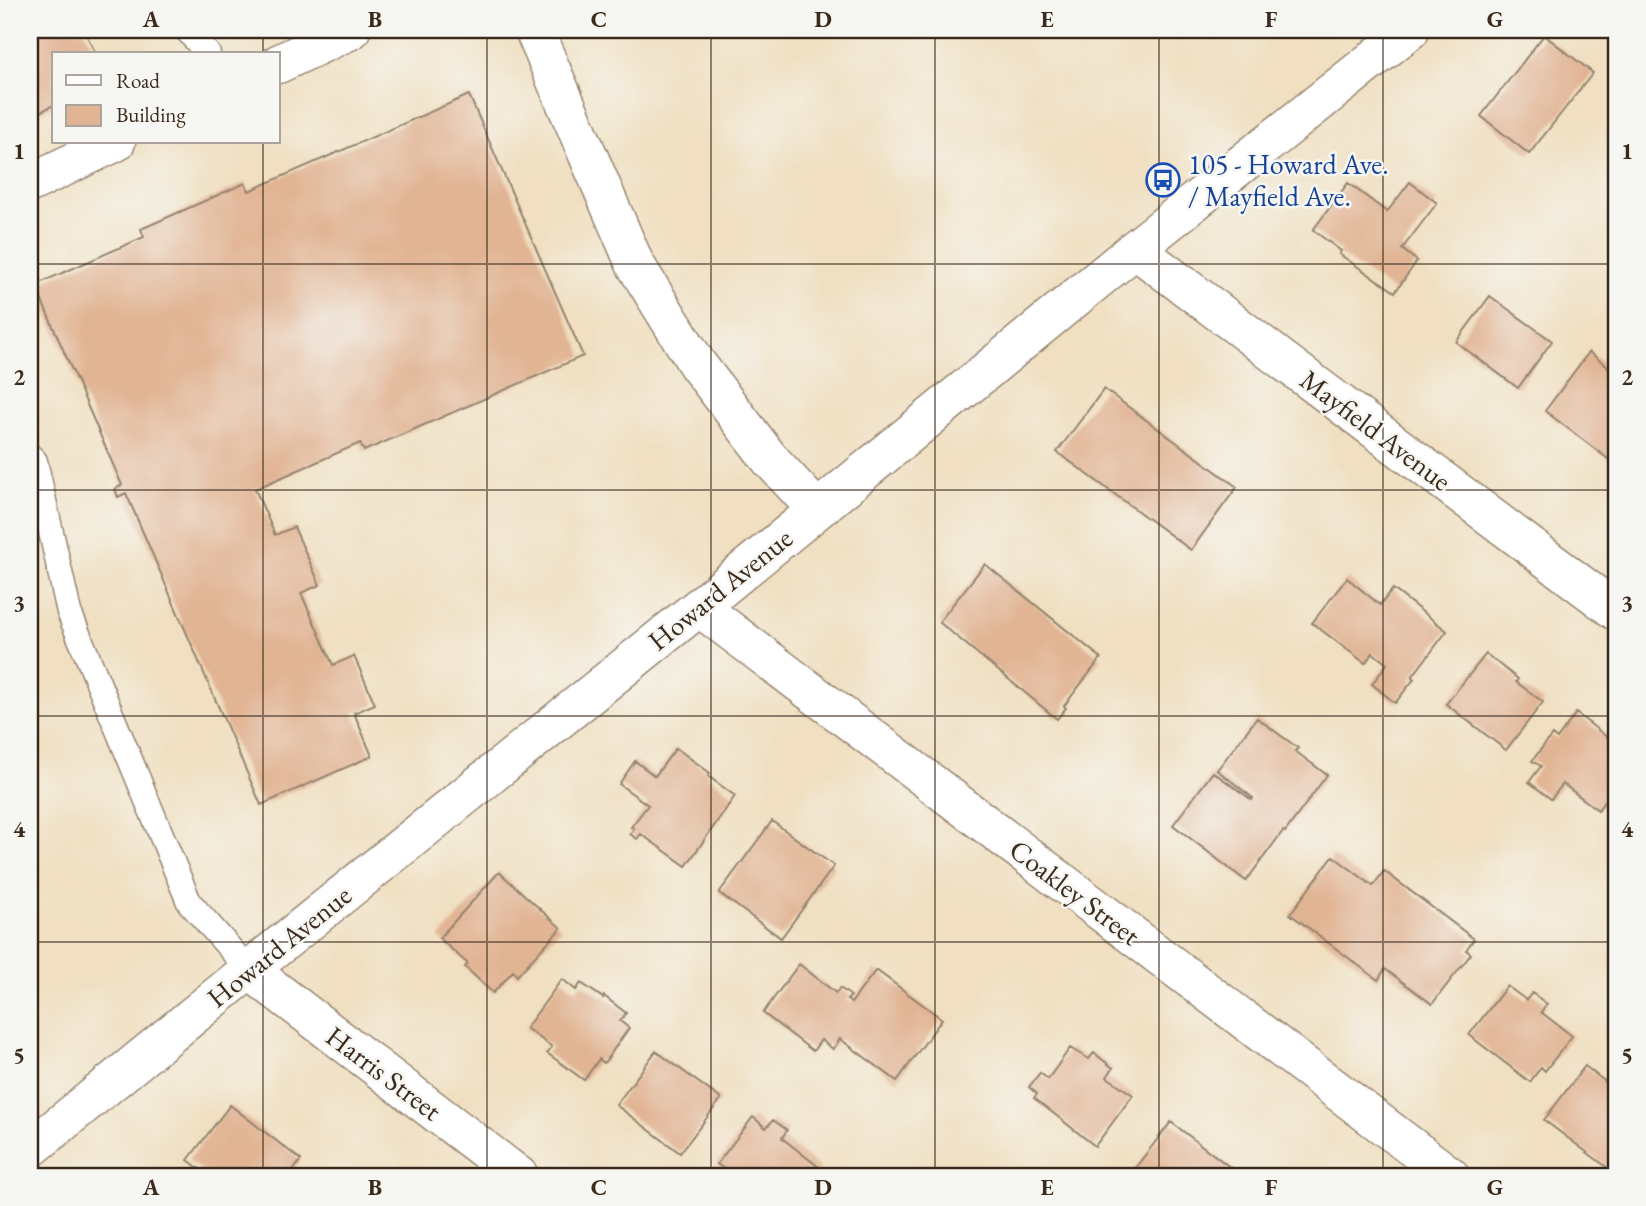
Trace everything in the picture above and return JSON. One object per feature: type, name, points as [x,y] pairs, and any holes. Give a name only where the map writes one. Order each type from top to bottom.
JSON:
[{"type":"street","points":[[280,63],[351,30]]},
{"type":"street","points":[[534,30],[635,264],[697,364],[769,458],[817,510]]},
{"type":"street","name":"Howard Avenue","points":[[30,1149],[699,607],[1135,249],[1410,30]]},
{"type":"street","points":[[30,183],[112,144]]},
{"type":"street","name":"Mayfield Avenue","points":[[1135,249],[1616,611]]},
{"type":"street","name":"Coakley Street","points":[[699,607],[1450,1176]]},
{"type":"street","name":"Harris Street","points":[[249,970],[519,1176]]},
{"type":"lane","points":[[187,30],[206,52]]},
{"type":"lane","points":[[30,456],[34,461],[69,612],[189,902],[249,970]]},
{"type":"building","points":[[30,30],[84,30],[95,52],[52,52],[52,106],[30,117]]},
{"type":"building","points":[[1544,35],[1593,73],[1529,154],[1481,116]]},
{"type":"building","points":[[469,95],[583,356],[364,451],[360,443],[255,489],[275,535],[294,527],[320,585],[301,593],[333,665],[354,656],[375,704],[354,713],[372,756],[261,805],[126,493],[118,497],[115,489],[122,485],[35,285],[144,237],[141,229],[245,183],[249,191]]},
{"type":"building","points":[[1410,182],[1437,203],[1402,249],[1417,261],[1395,292],[1339,254],[1341,251],[1313,230],[1348,183],[1387,212]]},
{"type":"building","points":[[1490,296],[1552,341],[1518,388],[1456,342]]},
{"type":"building","points":[[1589,352],[1616,373],[1616,465],[1545,411]]},
{"type":"building","points":[[1104,389],[1237,487],[1191,550],[1057,452]]},
{"type":"building","points":[[985,564],[1101,658],[1057,719],[939,622]]},
{"type":"building","points":[[1347,578],[1380,605],[1393,589],[1447,631],[1395,703],[1372,684],[1387,664],[1373,653],[1365,663],[1312,623]]},
{"type":"building","points":[[1486,654],[1543,702],[1506,750],[1446,704]]},
{"type":"building","points":[[1576,713],[1616,744],[1616,786],[1598,810],[1563,784],[1551,799],[1529,782],[1541,766],[1532,761],[1552,735],[1557,739]]},
{"type":"building","points":[[1257,718],[1298,748],[1295,751],[1327,775],[1246,881],[1173,825],[1213,772],[1252,800],[1253,798],[1217,770]]},
{"type":"building","points":[[676,748],[735,796],[686,866],[641,834],[637,839],[630,834],[634,828],[631,827],[648,805],[619,784],[635,761],[655,776]]},
{"type":"building","points":[[772,821],[834,866],[781,938],[719,893]]},
{"type":"building","points":[[1333,856],[1373,886],[1384,871],[1474,939],[1466,950],[1471,954],[1432,1004],[1385,969],[1378,980],[1290,914]]},
{"type":"building","points":[[499,872],[561,928],[517,976],[513,971],[493,993],[465,967],[468,964],[439,938]]},
{"type":"building","points":[[799,964],[836,993],[840,988],[851,996],[847,1000],[851,1003],[876,970],[942,1019],[897,1081],[840,1039],[833,1049],[821,1040],[813,1051],[763,1013]]},
{"type":"building","points":[[562,979],[576,990],[581,983],[626,1013],[620,1021],[629,1028],[604,1063],[599,1059],[584,1080],[547,1053],[552,1047],[526,1028]]},
{"type":"building","points":[[1507,986],[1526,1000],[1532,993],[1547,1004],[1541,1012],[1572,1036],[1545,1071],[1541,1067],[1530,1082],[1469,1035]]},
{"type":"building","points":[[1070,1048],[1089,1059],[1094,1053],[1113,1068],[1107,1077],[1133,1095],[1095,1146],[1034,1098],[1037,1094],[1029,1087],[1040,1073],[1048,1079]]},
{"type":"building","points":[[656,1051],[721,1099],[680,1153],[616,1105]]},
{"type":"building","points":[[1585,1066],[1616,1090],[1616,1174],[1544,1120]]},
{"type":"building","points":[[230,1105],[301,1160],[289,1176],[209,1176],[188,1160]]},
{"type":"building","points":[[753,1117],[766,1128],[773,1120],[787,1130],[782,1138],[820,1168],[814,1176],[734,1176],[717,1164]]},
{"type":"building","points":[[1171,1122],[1231,1168],[1225,1176],[1134,1176],[1132,1172]]},
{"type":"place","name":"105 - Howard Ave. / Mayfield Ave.","points":[[1163,180]]}]
